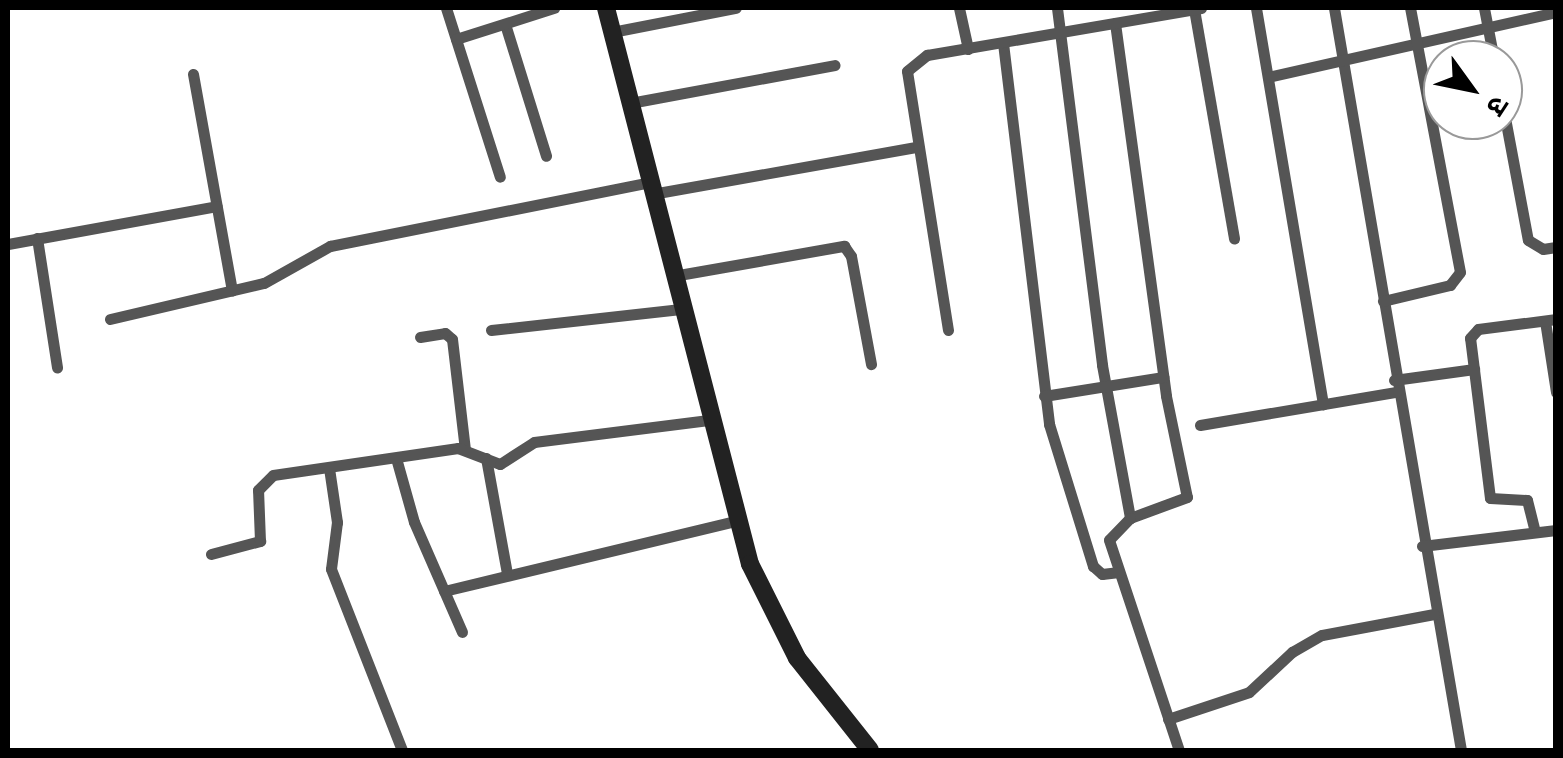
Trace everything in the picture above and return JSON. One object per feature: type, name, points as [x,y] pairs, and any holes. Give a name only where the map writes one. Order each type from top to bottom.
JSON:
[{"type":"street","points":[[446,8],[500,177]]},
{"type":"street","points":[[509,8],[509,23],[546,156]]},
{"type":"street","points":[[456,40],[554,8]]},
{"type":"street","points":[[606,8],[735,521],[766,605],[796,658],[870,750]]},
{"type":"street","points":[[612,32],[736,8]]},
{"type":"street","points":[[960,8],[968,48]]},
{"type":"street","points":[[1058,8],[1106,388],[1130,518]]},
{"type":"street","points":[[948,330],[916,147],[908,72],[927,55],[1198,8],[1234,239]]},
{"type":"street","points":[[1256,8],[1322,404]]},
{"type":"street","points":[[1334,8],[1422,546],[1462,750]]},
{"type":"street","points":[[1383,301],[1450,285],[1460,272],[1410,8]]},
{"type":"street","points":[[1484,8],[1490,40]]},
{"type":"street","points":[[1268,77],[1556,12]]},
{"type":"street","points":[[1115,23],[1163,377],[1186,497],[1130,518],[1109,540],[1179,750]]},
{"type":"street","points":[[1003,43],[1044,396],[1060,470],[1093,566],[1102,574],[1118,572]]},
{"type":"street","points":[[630,103],[834,65]]},
{"type":"street","points":[[194,74],[232,291]]},
{"type":"street","points":[[1509,140],[1528,240],[1543,249],[1556,247]]},
{"type":"street","points":[[110,318],[280,277],[330,246],[651,188],[916,147]]},
{"type":"street","points":[[8,244],[217,206]]},
{"type":"street","points":[[38,238],[57,366]]},
{"type":"street","points":[[673,276],[844,246],[871,364]]},
{"type":"street","points":[[491,330],[681,310]]},
{"type":"street","points":[[1535,532],[1528,500],[1490,498],[1474,369],[1475,330],[1550,320],[1556,392]]},
{"type":"street","points":[[420,337],[446,333],[452,339],[465,448]]},
{"type":"street","points":[[1200,425],[1322,404],[1474,369]]},
{"type":"street","points":[[1044,396],[1163,377]]},
{"type":"street","points":[[212,554],[264,536],[258,490],[264,480],[465,448],[504,463],[534,442],[709,420]]},
{"type":"street","points":[[396,458],[462,632]]},
{"type":"street","points":[[486,458],[507,574]]},
{"type":"street","points":[[329,468],[336,522],[331,568],[402,750]]},
{"type":"street","points":[[444,591],[735,521]]},
{"type":"street","points":[[1422,546],[1556,530]]},
{"type":"street","points":[[1168,720],[1249,692],[1292,652],[1322,635],[1434,614]]}]
